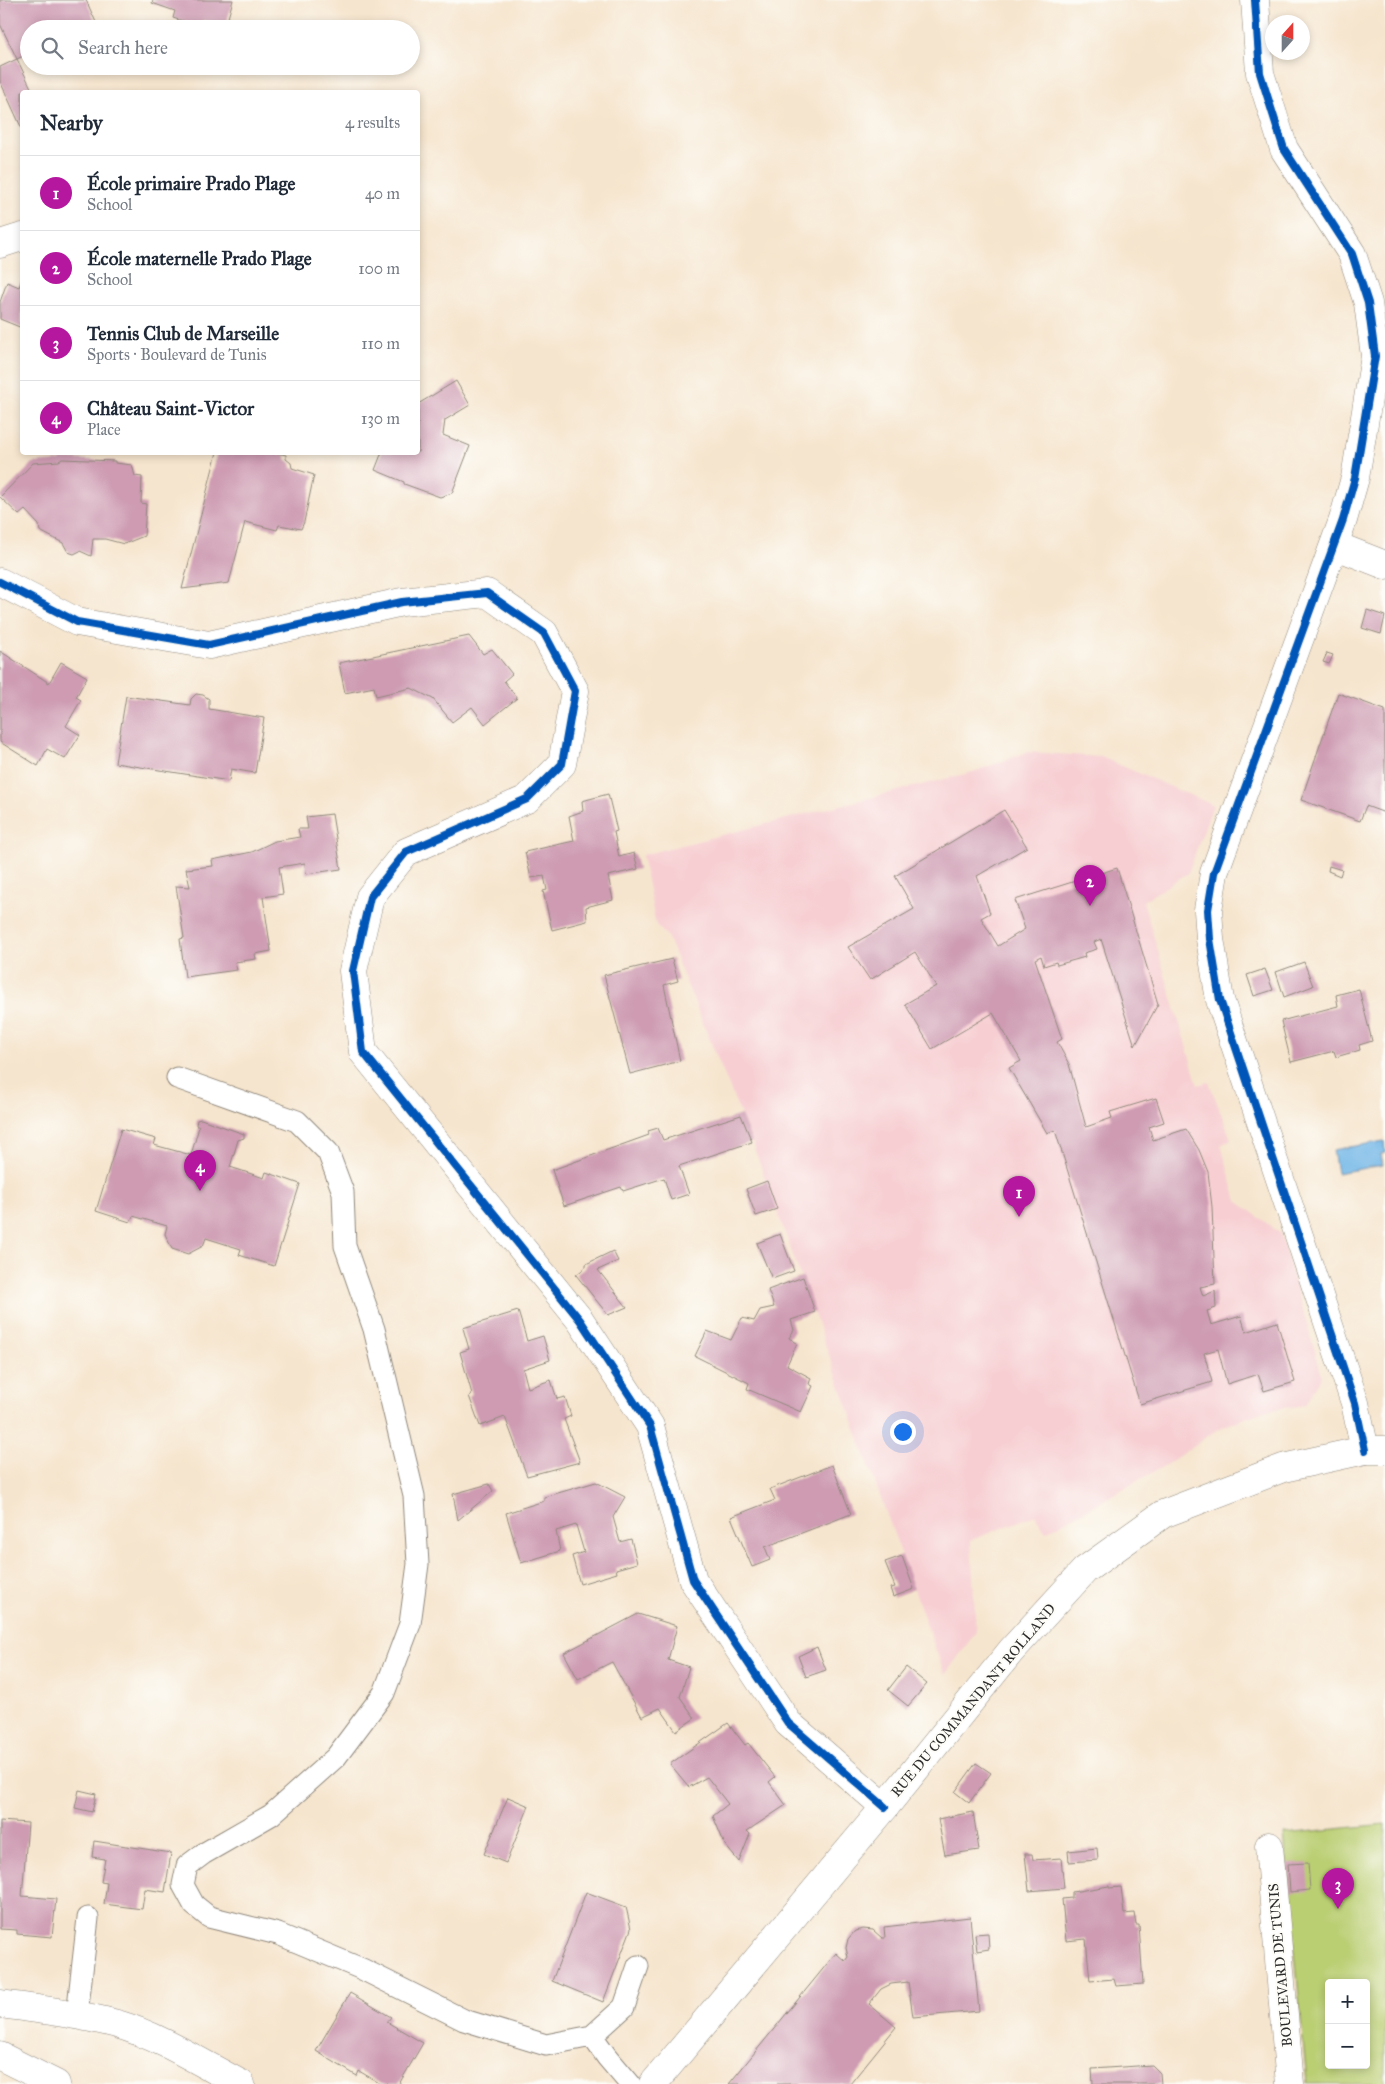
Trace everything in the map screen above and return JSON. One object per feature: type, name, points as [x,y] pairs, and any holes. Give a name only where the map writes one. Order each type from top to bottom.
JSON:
[{"type":"street","points":[[1255,0],[1260,73],[1284,149],[1352,254],[1368,304],[1375,356],[1355,478],[1334,544],[1214,874],[1208,910],[1210,939],[1220,1000],[1355,1403],[1375,1450]]},
{"type":"street","points":[[0,244],[20,237]]},
{"type":"street","points":[[1334,544],[1385,565]]},
{"type":"street","points":[[0,582],[77,622],[209,645],[402,602],[487,593],[544,633],[575,691],[562,764],[527,798],[406,852],[370,897],[353,970],[364,1052],[580,1320],[650,1426],[693,1580],[788,1723],[885,1807]]},
{"type":"street","name":"RUE DU COMMANDANT ROLLAND","points":[[653,2084],[885,1807],[1011,1651],[1085,1570],[1163,1514],[1283,1468],[1375,1450]]},
{"type":"street","name":"BOULEVARD DE TUNIS","points":[[1270,1846],[1290,2084]]},
{"type":"street","points":[[0,2004],[77,2015],[118,2025],[160,2040],[240,2084]]},
{"type":"street","points":[[0,2056],[56,2084]]},
{"type":"lane","points":[[177,1078],[297,1121],[328,1152],[343,1192],[345,1246],[374,1329],[414,1496],[418,1564],[410,1624],[384,1693],[336,1757],[271,1815],[203,1854],[187,1866],[183,1885],[194,1905],[209,1917],[278,1934],[362,1970],[464,2020],[546,2045],[592,2036],[624,2007],[638,1966]]},
{"type":"lane","points":[[77,2015],[88,1918]]},
{"type":"lane","points":[[592,2036],[630,2084]]},
{"type":"shaded area","points":[[1028,752],[1101,757],[1213,805],[1188,873],[1143,901],[1198,1085],[1209,1082],[1231,1139],[1221,1145],[1237,1201],[1280,1233],[1322,1375],[1305,1405],[1264,1411],[1219,1428],[1166,1465],[1046,1532],[1035,1515],[971,1540],[976,1632],[945,1675],[752,1142],[667,936],[656,925],[642,855],[973,772]]},
{"type":"green space","points":[[1385,1824],[1385,2084],[1307,2084],[1284,1834]]},
{"type":"water","points":[[1384,1141],[1385,1153],[1381,1154],[1383,1165],[1337,1173],[1333,1150]]},
{"type":"building","points":[[0,0],[86,0],[95,20],[20,20],[20,58],[17,59],[0,24]]},
{"type":"building","points":[[153,0],[233,0],[227,20],[179,20],[173,18],[175,11],[152,3]]},
{"type":"building","points":[[17,59],[20,65],[20,75],[25,75],[32,90],[20,90],[20,125],[0,81],[0,67]]},
{"type":"building","points":[[7,282],[19,287],[20,284],[20,327],[0,319],[0,302]]},
{"type":"building","points":[[456,381],[470,405],[445,420],[443,435],[470,446],[452,493],[440,497],[404,484],[404,482],[375,470],[381,455],[420,455],[420,403]]},
{"type":"building","points":[[216,455],[286,455],[286,459],[291,463],[292,468],[314,475],[301,529],[279,525],[277,530],[245,522],[229,583],[182,589]]},
{"type":"building","points":[[62,459],[115,461],[115,463],[132,465],[135,476],[142,477],[141,503],[146,504],[144,536],[124,544],[105,539],[93,539],[91,556],[80,551],[74,554],[68,552],[63,543],[40,531],[39,525],[25,510],[19,515],[0,497],[33,463],[59,461]]},
{"type":"building","points":[[1367,610],[1385,616],[1381,634],[1362,628]]},
{"type":"building","points":[[469,636],[483,654],[492,649],[512,674],[504,681],[517,698],[485,724],[472,707],[452,722],[433,699],[411,688],[376,696],[374,687],[345,693],[339,663]]},
{"type":"building","points":[[0,651],[49,683],[61,662],[87,677],[76,697],[81,700],[66,726],[80,735],[65,759],[47,749],[38,766],[0,742]]},
{"type":"building","points":[[1327,653],[1333,655],[1329,664],[1323,662]]},
{"type":"building","points":[[1338,693],[1385,710],[1385,813],[1366,806],[1360,821],[1301,800]]},
{"type":"building","points":[[196,694],[203,695],[209,699],[209,709],[264,718],[255,773],[231,769],[229,781],[115,763],[126,696],[190,705],[191,699]]},
{"type":"building","points":[[608,794],[617,831],[614,832],[619,857],[634,853],[638,869],[608,876],[613,900],[586,907],[587,921],[552,930],[543,891],[547,890],[544,876],[531,878],[525,852],[574,841],[569,816],[583,811],[582,801]]},
{"type":"building","points":[[1004,810],[1027,847],[977,876],[990,913],[981,918],[998,946],[1025,929],[1015,900],[1117,868],[1158,1004],[1135,1046],[1101,939],[1094,942],[1097,949],[1084,953],[1085,957],[1057,965],[1056,962],[1044,966],[1041,956],[1035,959],[1062,1039],[1057,1042],[1069,1064],[1086,1127],[1112,1118],[1110,1112],[1156,1098],[1164,1122],[1149,1127],[1153,1140],[1186,1129],[1199,1150],[1208,1172],[1212,1207],[1215,1284],[1200,1287],[1203,1296],[1215,1291],[1216,1308],[1207,1311],[1211,1325],[1241,1316],[1246,1332],[1277,1322],[1295,1382],[1264,1391],[1258,1374],[1227,1384],[1218,1349],[1204,1353],[1212,1382],[1140,1404],[1055,1130],[1047,1133],[1009,1068],[1021,1061],[993,1013],[932,1049],[905,1004],[936,986],[915,952],[870,980],[848,947],[914,909],[895,876]]},
{"type":"building","points":[[332,814],[341,869],[306,874],[305,863],[279,867],[283,894],[263,897],[271,951],[255,954],[256,959],[235,962],[237,970],[185,977],[180,939],[184,938],[176,886],[190,887],[186,869],[213,866],[212,860],[252,852],[275,841],[300,837],[298,829],[308,829],[306,817]]},
{"type":"building","points":[[1329,866],[1342,870],[1340,876],[1328,871]]},
{"type":"building","points":[[672,959],[678,981],[664,985],[680,1061],[630,1074],[604,975]]},
{"type":"building","points":[[1304,962],[1313,986],[1284,997],[1276,972]]},
{"type":"building","points":[[1265,969],[1273,990],[1254,996],[1247,975]]},
{"type":"building","points":[[1359,989],[1372,1041],[1359,1045],[1360,1050],[1336,1057],[1334,1051],[1291,1062],[1281,1021],[1338,1006],[1336,995]]},
{"type":"building","points":[[741,1115],[752,1142],[679,1166],[689,1194],[671,1200],[664,1178],[623,1191],[621,1187],[564,1206],[552,1170],[649,1135],[648,1131],[658,1128],[663,1140]]},
{"type":"building","points":[[201,1119],[244,1134],[244,1138],[238,1140],[230,1167],[264,1178],[266,1172],[300,1184],[274,1266],[239,1255],[241,1249],[206,1238],[203,1246],[188,1254],[172,1249],[165,1234],[167,1226],[133,1216],[130,1222],[96,1211],[121,1129],[156,1139],[154,1145],[191,1155],[199,1127],[196,1125],[197,1120]]},
{"type":"building","points":[[767,1181],[777,1209],[756,1216],[746,1189]]},
{"type":"building","points":[[780,1234],[794,1271],[772,1279],[757,1243]]},
{"type":"building","points":[[613,1251],[618,1261],[598,1270],[627,1307],[608,1315],[576,1275],[586,1267],[586,1264]]},
{"type":"building","points":[[803,1277],[815,1312],[791,1320],[794,1330],[789,1338],[797,1343],[787,1365],[811,1378],[809,1384],[813,1386],[801,1412],[747,1389],[749,1383],[695,1356],[707,1331],[731,1340],[742,1318],[754,1321],[760,1310],[774,1307],[768,1290]]},
{"type":"building","points":[[518,1311],[527,1341],[543,1336],[550,1360],[523,1369],[528,1388],[551,1380],[557,1399],[565,1397],[571,1416],[564,1419],[580,1462],[527,1476],[505,1417],[480,1426],[469,1396],[472,1394],[460,1352],[469,1349],[463,1328]]},
{"type":"building","points":[[832,1465],[851,1514],[765,1547],[770,1560],[752,1567],[731,1517],[775,1500],[770,1489]]},
{"type":"building","points":[[596,1482],[625,1497],[613,1517],[620,1542],[631,1539],[637,1563],[616,1569],[617,1573],[580,1584],[572,1556],[584,1552],[576,1525],[556,1531],[560,1551],[521,1563],[506,1513],[544,1501],[544,1497]]},
{"type":"building","points":[[489,1484],[493,1491],[458,1520],[453,1494]]},
{"type":"building","points":[[902,1556],[914,1589],[893,1597],[890,1588],[895,1587],[885,1562]]},
{"type":"building","points":[[638,1614],[677,1626],[668,1660],[689,1667],[680,1697],[695,1718],[676,1731],[660,1708],[642,1717],[612,1662],[578,1679],[564,1653]]},
{"type":"building","points":[[817,1647],[826,1670],[806,1677],[798,1656]]},
{"type":"building","points":[[906,1667],[927,1684],[908,1706],[888,1690]]},
{"type":"building","points":[[728,1723],[745,1745],[748,1743],[775,1777],[769,1782],[786,1805],[747,1831],[750,1834],[739,1862],[725,1845],[713,1816],[728,1804],[707,1777],[689,1787],[670,1764]]},
{"type":"building","points":[[976,1763],[991,1773],[969,1803],[955,1792]]},
{"type":"building","points":[[79,1790],[96,1794],[92,1812],[75,1808]]},
{"type":"building","points":[[508,1797],[529,1806],[506,1863],[484,1854]]},
{"type":"building","points":[[973,1812],[979,1850],[945,1855],[938,1819]]},
{"type":"building","points":[[0,1821],[28,1823],[22,1896],[56,1899],[52,1937],[17,1934],[17,1930],[0,1929]]},
{"type":"building","points":[[94,1841],[171,1853],[165,1892],[145,1889],[142,1909],[104,1904],[107,1883],[101,1882],[105,1859],[92,1857]]},
{"type":"building","points":[[1097,1848],[1098,1860],[1069,1862],[1068,1851]]},
{"type":"building","points":[[1025,1854],[1032,1854],[1033,1860],[1061,1858],[1064,1888],[1029,1891]]},
{"type":"building","points":[[1308,1863],[1310,1890],[1290,1892],[1288,1864]]},
{"type":"building","points":[[1109,1886],[1109,1888],[1121,1887],[1124,1914],[1134,1913],[1136,1925],[1139,1925],[1143,1984],[1116,1986],[1114,1979],[1090,1981],[1086,1939],[1066,1941],[1062,1899],[1072,1898],[1072,1892]]},
{"type":"building","points":[[586,1892],[626,1907],[631,1929],[603,2002],[552,1981]]},
{"type":"building","points":[[970,1917],[979,2011],[913,2017],[908,1982],[891,1984],[881,1989],[869,2004],[896,2027],[850,2084],[729,2084],[836,1953],[845,1961],[848,1957],[846,1948],[848,1939],[855,1931],[863,1929],[873,1930],[882,1938],[885,1938],[884,1927]]},
{"type":"building","points":[[988,1933],[989,1949],[977,1951],[975,1934]]},
{"type":"building","points":[[350,1993],[391,2017],[387,2022],[423,2043],[399,2084],[381,2084],[359,2071],[357,2076],[316,2051]]},
{"type":"building","points":[[1152,2065],[1160,2073],[1161,2084],[1093,2084],[1092,2069]]},
{"type":"cycle path","points":[[1255,0],[1260,73],[1284,149],[1352,254],[1368,303],[1375,356],[1355,478],[1343,520],[1214,873],[1208,910],[1210,939],[1220,1000],[1355,1403],[1365,1450]]},
{"type":"cycle path","points":[[0,582],[77,622],[209,645],[402,602],[487,593],[544,633],[575,691],[562,764],[527,799],[406,852],[370,897],[353,971],[363,1052],[580,1320],[650,1426],[693,1580],[788,1723],[885,1807]]},
{"type":"place","name":"École maternelle Prado Plage","points":[[1090,906]]},
{"type":"place","name":"Château Saint-Victor","points":[[200,1191]]},
{"type":"place","name":"École primaire Prado Plage","points":[[1019,1217]]},
{"type":"place","name":"Tennis Club de Marseille","points":[[1338,1909]]}]
